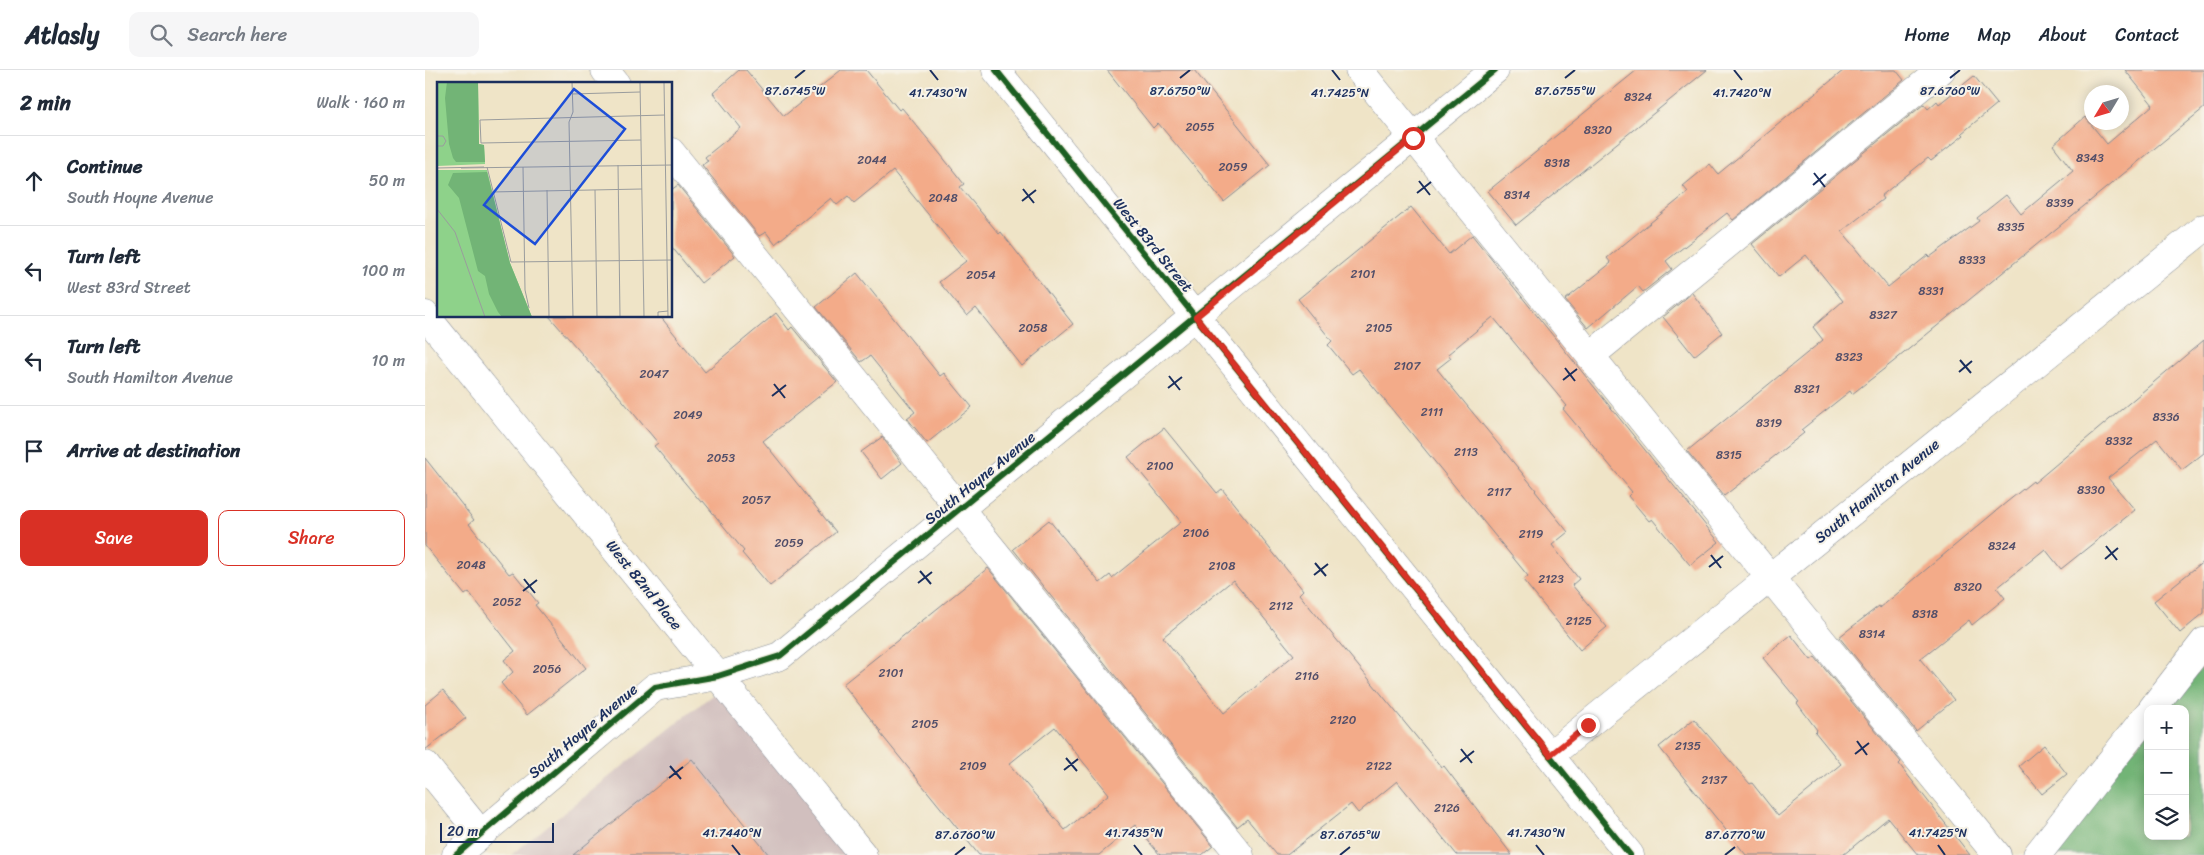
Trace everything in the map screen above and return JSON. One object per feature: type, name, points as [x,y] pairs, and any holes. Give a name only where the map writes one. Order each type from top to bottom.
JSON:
[{"type":"street","points":[[605,70],[614,82]]},
{"type":"street","name":"West 83rd Street","points":[[996,70],[1630,855]]},
{"type":"street","points":[[1359,70],[1997,855]]},
{"type":"street","name":"South Hoyne Avenue","points":[[456,855],[655,687],[718,676],[780,656],[1196,317],[1495,70]]},
{"type":"street","points":[[1590,356],[1941,70]]},
{"type":"street","points":[[673,154],[1240,855]]},
{"type":"street","name":"South Hamilton Avenue","points":[[1550,755],[2204,228]]},
{"type":"street","name":"West 82nd Place","points":[[425,316],[863,855]]},
{"type":"street","points":[[2155,705],[2204,642]]},
{"type":"street","points":[[2037,855],[2144,719]]},
{"type":"street","points":[[425,765],[481,834]]},
{"type":"shaded area","points":[[721,688],[856,855],[511,855]]},
{"type":"green space","points":[[2204,665],[2204,855],[2045,855],[2144,737],[2144,840],[2189,840],[2189,705],[2170,705]]},
{"type":"building","points":[[739,70],[746,70],[784,116],[841,70],[866,70],[899,110],[902,108],[941,155],[964,184],[960,187],[999,234],[1001,232],[1073,324],[1022,366],[976,308],[967,316],[939,282],[966,261],[893,171],[854,203],[848,196],[837,205],[831,198],[775,244],[766,232],[759,236],[702,165],[708,161],[705,157],[741,128],[713,93]]},
{"type":"building","points":[[1107,70],[1194,70],[1270,165],[1224,202],[1158,123],[1153,128]]},
{"type":"building","points":[[1637,70],[1707,70],[1516,225],[1488,191]]},
{"type":"building","points":[[1844,70],[1896,70],[1904,80],[1733,220],[1727,213],[1666,261],[1672,269],[1643,292],[1638,286],[1588,328],[1565,300],[1611,263],[1607,258],[1688,192],[1683,186],[1710,164],[1718,174]]},
{"type":"building","points":[[2125,70],[2204,70],[2204,108],[1893,362],[1852,394],[1850,391],[1801,430],[1804,433],[1724,496],[1687,451],[1823,340],[1813,327],[1843,301],[1806,255],[1779,277],[1752,244],[1924,104],[1928,109],[1937,101],[1939,104],[1974,76],[1997,104],[1962,133],[1964,135],[1931,161],[1928,158],[1881,196],[1883,199],[1842,231],[1888,287],[1928,255],[1930,257],[1979,221],[1977,218],[2006,195],[2021,214],[2073,171],[2053,145],[2084,118],[2084,130],[2096,130],[2107,144],[2124,130],[2129,130],[2129,125],[2153,105]]},
{"type":"building","points":[[678,185],[735,256],[701,283],[673,248],[673,189]]},
{"type":"building","points":[[1411,207],[1449,254],[1472,235],[1719,542],[1690,565],[1652,519],[1649,521],[1628,496],[1632,492],[1563,409],[1567,406],[1493,317],[1448,354],[1451,358],[1437,369],[1568,532],[1552,545],[1579,579],[1572,585],[1607,627],[1580,650],[1523,580],[1528,576],[1359,369],[1352,374],[1328,345],[1332,341],[1298,299]]},
{"type":"building","points":[[857,273],[940,376],[944,373],[972,407],[927,443],[907,418],[915,412],[870,356],[861,362],[816,307]]},
{"type":"building","points":[[1692,293],[1722,333],[1694,356],[1663,317]]},
{"type":"building","points":[[776,313],[789,330],[792,327],[837,382],[763,441],[836,532],[770,586],[742,553],[744,551],[703,501],[701,502],[654,446],[658,443],[551,318],[662,318],[705,372]]},
{"type":"building","points":[[2204,340],[2204,453],[2182,470],[2157,439],[2108,478],[2135,510],[2061,569],[2045,549],[1997,588],[2005,598],[1972,625],[1969,620],[1920,659],[1954,700],[1916,731],[1839,637],[1879,606],[1880,608],[2002,506],[2033,481],[2034,483]]},
{"type":"building","points":[[1164,428],[1217,493],[1222,489],[1303,590],[1299,594],[1442,768],[1444,766],[1512,855],[1457,855],[1397,781],[1358,813],[1351,804],[1287,855],[1277,855],[1247,819],[1237,827],[1013,549],[1049,520],[1100,583],[1110,575],[1112,578],[1181,522],[1128,457]],"holes":[[[1233,580],[1294,655],[1224,713],[1163,637]]]},
{"type":"building","points":[[882,437],[902,463],[882,479],[861,452]]},
{"type":"building","points":[[425,458],[474,520],[469,524],[509,574],[513,572],[538,603],[535,605],[586,668],[527,715],[501,683],[513,672],[504,660],[515,651],[469,592],[465,595],[425,546]]},
{"type":"building","points":[[2204,561],[2204,613],[2180,633],[2154,601]]},
{"type":"building","points":[[988,568],[1213,846],[1202,855],[1160,855],[1135,825],[1099,855],[979,855],[880,733],[843,684]],"holes":[[[1055,727],[1109,794],[1065,830],[1009,764]]]},
{"type":"building","points":[[1791,635],[1811,660],[1815,657],[1901,762],[1899,764],[1970,855],[1918,855],[1888,818],[1843,855],[1746,855],[1659,747],[1694,719],[1750,784],[1752,783],[1778,816],[1841,764],[1815,732],[1817,730],[1797,703],[1799,702],[1763,658]]},
{"type":"building","points":[[443,690],[466,718],[425,750],[425,705]]},
{"type":"building","points":[[2044,745],[2067,774],[2042,794],[2019,766]]},
{"type":"building","points":[[692,759],[769,855],[573,855],[663,782]]},
{"type":"cycle path","points":[[996,70],[1630,855]]},
{"type":"cycle path","points":[[456,855],[655,687],[718,676],[780,656],[1495,70]]},
{"type":"route","points":[[1413,138],[1196,317],[1550,755],[1588,725]]}]
